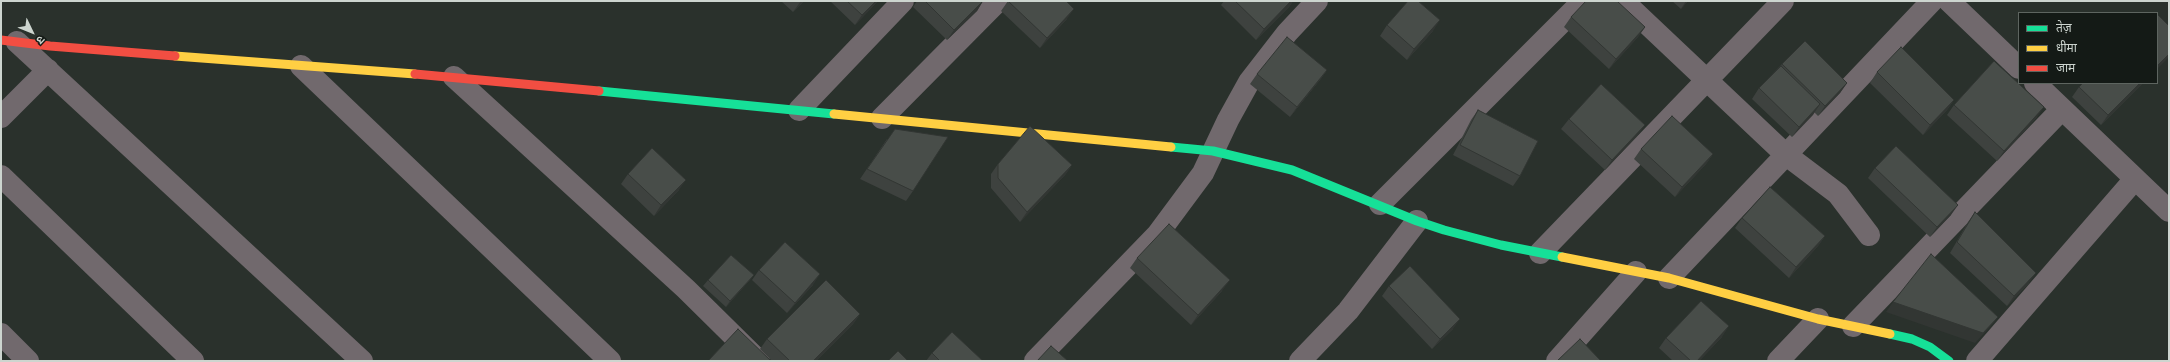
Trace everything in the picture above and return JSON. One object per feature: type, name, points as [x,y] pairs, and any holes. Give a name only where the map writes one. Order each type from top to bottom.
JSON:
[{"type":"street","points":[[799,110],[903,1]]},
{"type":"street","points":[[882,118],[998,1]]},
{"type":"street","points":[[1035,361],[1157,235],[1203,173],[1249,82],[1287,33],[1317,1]]},
{"type":"street","points":[[1380,204],[1583,1]]},
{"type":"street","points":[[1623,1],[1785,154],[1838,194],[1869,235]]},
{"type":"street","points":[[1540,253],[1783,1]]},
{"type":"street","points":[[1669,278],[1785,154],[1932,1]]},
{"type":"street","points":[[1949,1],[2018,67]]},
{"type":"street","points":[[9,41],[301,66],[454,76],[1213,151],[1292,170],[1380,204],[1417,221],[1501,245],[1669,278],[1818,319],[1912,339],[1930,347],[1949,361]]},
{"type":"street","points":[[9,41],[48,70],[362,361]]},
{"type":"street","points":[[301,66],[610,361]]},
{"type":"street","points":[[1,117],[48,70]]},
{"type":"street","points":[[454,76],[686,289],[759,361]]},
{"type":"street","points":[[2036,84],[2169,211]]},
{"type":"street","points":[[1852,326],[2062,109]]},
{"type":"street","points":[[1,176],[193,361]]},
{"type":"street","points":[[1977,361],[2135,179]]},
{"type":"street","points":[[1300,361],[1348,311],[1417,221]]},
{"type":"street","points":[[1557,361],[1636,272]]},
{"type":"street","points":[[1778,361],[1818,319]]},
{"type":"street","points":[[1,334],[28,361]]},
{"type":"building","points":[[847,1],[876,1],[862,15]]},
{"type":"building","points":[[925,1],[983,1],[954,30]]},
{"type":"building","points":[[1008,1],[1066,1],[1074,9],[1047,38]]},
{"type":"building","points":[[1235,1],[1291,1],[1264,29]]},
{"type":"building","points":[[1408,1],[1418,1],[1440,20],[1414,49],[1387,25]]},
{"type":"building","points":[[1586,1],[1617,1],[1645,27],[1616,59],[1571,17]]},
{"type":"building","points":[[2158,15],[2169,26],[2169,54],[2158,65]]},
{"type":"building","points":[[1287,37],[1327,70],[1297,107],[1257,74]]},
{"type":"building","points":[[1805,41],[1847,83],[1825,106],[1782,64]]},
{"type":"building","points":[[1901,47],[1954,100],[1930,125],[1877,72]]},
{"type":"building","points":[[1994,61],[2044,107],[2004,151],[1954,105]]},
{"type":"building","points":[[1781,66],[1820,104],[1799,127],[1759,88]]},
{"type":"building","points":[[1601,84],[1645,125],[1612,160],[1569,119]]},
{"type":"building","points":[[2082,84],[2139,84],[2108,115],[2079,87]]},
{"type":"building","points":[[1478,110],[1538,141],[1520,176],[1460,145]]},
{"type":"building","points":[[1672,116],[1713,154],[1682,187],[1641,149]]},
{"type":"building","points":[[1030,126],[1072,165],[1027,212],[998,178],[998,164]]},
{"type":"building","points":[[895,129],[948,137],[913,191],[867,169]]},
{"type":"building","points":[[1896,146],[1958,205],[1937,227],[1875,168]]},
{"type":"building","points":[[652,148],[686,180],[661,205],[628,174]]},
{"type":"building","points":[[1770,187],[1825,236],[1796,267],[1742,218]]},
{"type":"building","points":[[1975,212],[2036,273],[2014,296],[1957,242]]},
{"type":"building","points":[[1169,224],[1230,280],[1198,315],[1137,258]]},
{"type":"building","points":[[785,242],[820,274],[795,303],[759,270]]},
{"type":"building","points":[[1931,254],[1998,317],[1983,333],[1893,302]]},
{"type":"building","points":[[731,255],[754,275],[730,301],[708,280]]},
{"type":"building","points":[[1410,266],[1460,319],[1440,339],[1389,286]]},
{"type":"building","points":[[826,280],[860,314],[813,361],[790,361],[767,339]]},
{"type":"building","points":[[1701,301],[1729,326],[1697,361],[1691,361],[1666,338]]},
{"type":"building","points":[[738,329],[771,361],[708,361]]},
{"type":"building","points":[[952,332],[983,361],[940,361],[932,353]]},
{"type":"building","points":[[1580,339],[1601,361],[1557,361]]},
{"type":"building","points":[[1051,346],[1068,361],[1037,361]]},
{"type":"building","points":[[898,351],[908,361],[888,361]]},
{"type":"traffic: fast","points":[[599,91],[834,114]]},
{"type":"traffic: fast","points":[[1171,147],[1213,151],[1292,170],[1417,221],[1444,230],[1501,245],[1562,257]]},
{"type":"traffic: fast","points":[[1890,334],[1912,339],[1930,347],[1949,361]]},
{"type":"traffic: slow","points":[[175,56],[415,74]]},
{"type":"traffic: slow","points":[[834,114],[1171,147]]},
{"type":"traffic: slow","points":[[1562,257],[1669,278],[1818,319],[1890,334]]},
{"type":"traffic: jam","points":[[1,40],[50,46],[175,56]]},
{"type":"traffic: jam","points":[[415,74],[599,91]]}]
